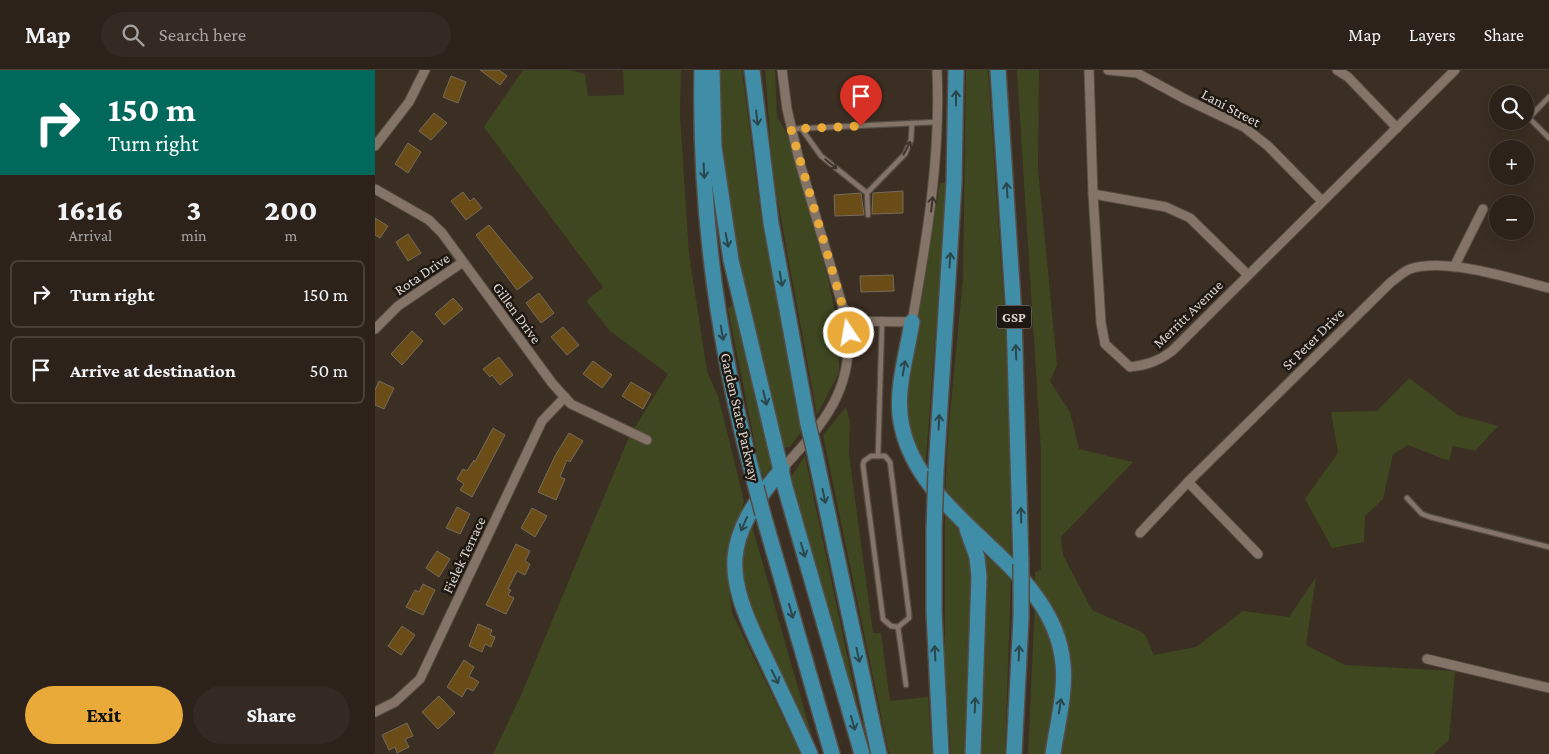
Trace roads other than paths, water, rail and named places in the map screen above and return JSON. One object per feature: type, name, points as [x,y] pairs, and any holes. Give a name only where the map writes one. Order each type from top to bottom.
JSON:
[{"type":"highway","name":"Garden State Parkway","points":[[702,70],[707,219],[715,286],[734,396],[755,487],[832,754]]},
{"type":"highway","points":[[712,70],[714,147],[727,238],[789,503],[862,754]]},
{"type":"highway","points":[[752,70],[771,223],[808,424],[879,754]]},
{"type":"highway","points":[[941,754],[934,638],[934,530],[954,183],[956,70]]},
{"type":"highway","name":"GSP","points":[[998,70],[1014,316],[1021,564],[1021,618],[1014,754]]},
{"type":"highway","points":[[912,322],[899,409],[907,445],[918,469],[936,492],[1032,591],[1054,626],[1061,650],[1063,673],[1053,754]]},
{"type":"highway","points":[[782,469],[757,502],[742,528],[735,558],[735,580],[743,610],[810,754]]},
{"type":"highway","points":[[962,518],[972,538],[979,572],[973,754]]},
{"type":"street","points":[[375,146],[409,102],[425,70]]},
{"type":"street","points":[[782,70],[791,129],[847,321],[849,342],[847,365],[838,398],[816,431],[782,469]]},
{"type":"street","points":[[847,321],[912,322],[932,200],[938,122],[937,70]]},
{"type":"street","name":"Merritt Avenue","points":[[1089,70],[1098,296],[1105,344],[1130,367],[1146,366],[1172,351],[1455,70]]},
{"type":"street","name":"Lani Street","points":[[1109,70],[1137,73],[1185,99],[1244,127],[1268,146],[1322,201]]},
{"type":"street","points":[[1337,70],[1348,77],[1397,128]]},
{"type":"street","name":"Gillen Drive","points":[[375,189],[429,220],[463,262],[552,383],[571,404],[647,440]]},
{"type":"street","points":[[1093,194],[1166,207],[1190,218],[1248,275]]},
{"type":"street","points":[[1454,267],[1483,209]]},
{"type":"street","name":"Rota Drive","points":[[375,329],[398,306],[463,262]]},
{"type":"street","name":"St Peter Drive","points":[[1140,533],[1188,482],[1391,282],[1409,269],[1433,265],[1454,267],[1549,288]]},
{"type":"street","name":"Fielek Terrace","points":[[375,712],[395,702],[420,679],[543,421],[565,397]]},
{"type":"street","points":[[1188,482],[1258,554]]},
{"type":"street","points":[[1427,660],[1549,688]]},
{"type":"lane","points":[[1549,97],[1529,118],[1549,138]]},
{"type":"lane","points":[[791,129],[938,122]]},
{"type":"lane","points":[[868,214],[867,193],[905,154],[911,140],[912,123]]},
{"type":"lane","points":[[801,128],[821,156],[867,193]]},
{"type":"lane","points":[[878,456],[882,321]]},
{"type":"lane","points":[[878,456],[885,456],[889,462],[909,614],[909,618],[898,627],[891,626],[883,619],[863,465],[866,458],[878,456]]},
{"type":"lane","points":[[1407,498],[1422,514],[1549,547]]},
{"type":"lane","points":[[898,627],[906,685]]}]
